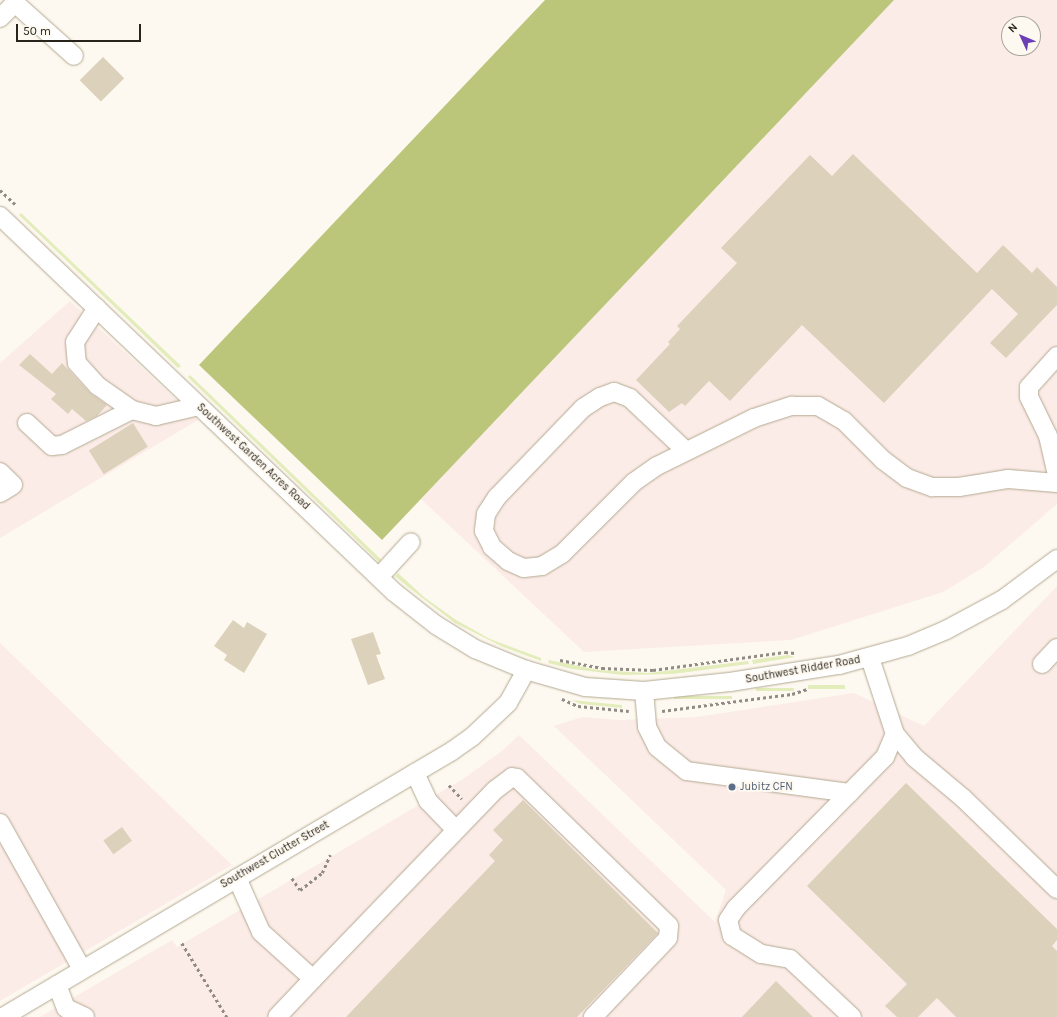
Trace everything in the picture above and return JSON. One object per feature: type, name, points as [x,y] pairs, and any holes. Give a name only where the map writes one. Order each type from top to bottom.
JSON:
[{"type":"street","points":[[0,18],[15,3],[74,56]]},
{"type":"street","name":"Southwest Garden Acres Road","points":[[0,216],[379,577],[436,625],[475,649],[526,670]]},
{"type":"street","points":[[97,308],[75,342],[77,362],[98,386],[132,410],[156,416],[199,406]]},
{"type":"street","points":[[1056,466],[1048,436],[1028,397],[1029,386],[1057,356]]},
{"type":"street","points":[[686,451],[630,398],[614,392],[600,397],[583,408],[497,497],[486,514],[484,531],[492,547],[508,561],[524,568],[542,566],[562,554],[634,482],[657,466],[762,416],[792,406],[818,406],[844,421],[883,460],[907,478],[932,487],[959,487],[1008,479],[1057,483]]},
{"type":"street","points":[[27,423],[52,446],[62,445],[132,410]]},
{"type":"street","points":[[0,472],[13,486],[0,493]]},
{"type":"street","points":[[379,577],[411,542]]},
{"type":"street","name":"Southwest Ridder Road","points":[[526,670],[585,687],[644,690],[692,687],[813,670],[870,658],[924,640],[965,621],[1008,597],[1054,567]]},
{"type":"street","points":[[1042,664],[1057,648]]},
{"type":"street","points":[[870,658],[895,734],[914,757],[963,798],[1057,890]]},
{"type":"street","name":"Southwest Clutter Street","points":[[3,1017],[452,751],[492,720],[508,703],[526,670]]},
{"type":"street","points":[[644,690],[647,727],[657,747],[687,771],[850,793]]},
{"type":"street","points":[[852,1017],[790,959],[761,954],[732,936],[728,920],[736,908],[884,757],[895,734]]},
{"type":"street","points":[[415,773],[428,801],[456,830]]},
{"type":"street","points":[[277,1017],[456,830],[506,780],[512,777],[518,778],[669,926],[668,938],[593,1017]]},
{"type":"street","points":[[0,824],[82,969]]},
{"type":"street","points":[[237,878],[261,932],[313,979]]},
{"type":"street","points":[[57,985],[64,1012],[85,1017]]},
{"type":"path","points":[[0,190],[20,209]]},
{"type":"path","points":[[554,659],[602,668],[653,670],[784,652],[802,654]]},
{"type":"path","points":[[292,878],[300,890],[322,873],[330,855]]},
{"type":"path","points":[[182,943],[227,1017]]},
{"type":"shaded area","points":[[894,0],[1057,0],[1057,504],[984,567],[943,592],[791,640],[584,652],[421,499]]},
{"type":"shaded area","points":[[70,301],[198,420],[0,538],[0,363]]},
{"type":"shaded area","points":[[1057,586],[1057,1017],[40,1017],[172,940],[177,947],[463,779],[502,751],[519,735],[715,922],[726,890],[554,726],[582,717],[620,720],[697,717],[854,693],[924,726]]},
{"type":"shaded area","points":[[0,643],[232,865],[0,1001]]},
{"type":"green space","points":[[545,0],[894,0],[382,540],[199,365]]},
{"type":"green space","points":[[21,213],[181,366],[178,368],[19,215]]},
{"type":"green space","points":[[190,375],[381,560],[379,562],[188,377]]},
{"type":"green space","points":[[398,573],[424,597],[456,620],[490,639],[541,658],[541,661],[503,647],[455,623],[395,576]]},
{"type":"green space","points":[[788,655],[795,657],[753,664],[752,660]]},
{"type":"green space","points":[[549,660],[598,670],[648,673],[748,661],[749,664],[673,674],[623,675],[572,669],[548,663]]},
{"type":"green space","points":[[808,685],[845,685],[845,689],[808,689]]},
{"type":"green space","points":[[756,688],[794,688],[794,691],[756,691]]},
{"type":"green space","points":[[674,696],[732,696],[732,699],[674,699]]},
{"type":"green space","points":[[571,700],[622,705],[622,708],[581,704]]},
{"type":"building","points":[[103,57],[124,78],[101,102],[80,80]]},
{"type":"building","points":[[853,154],[977,273],[1003,245],[1032,273],[1037,267],[1057,287],[1057,305],[1006,358],[990,343],[1018,314],[992,289],[884,403],[802,325],[730,401],[709,381],[685,406],[682,403],[669,412],[636,380],[670,344],[668,342],[680,329],[677,326],[737,263],[721,248],[810,155],[832,176]]},
{"type":"building","points":[[30,354],[52,374],[62,363],[90,393],[107,405],[97,416],[86,421],[72,409],[68,414],[51,399],[56,394],[19,365]]},
{"type":"building","points":[[133,423],[148,447],[104,474],[89,451]]},
{"type":"building","points":[[233,620],[244,628],[247,622],[267,634],[244,673],[224,660],[227,655],[214,646]]},
{"type":"building","points":[[373,632],[381,654],[376,655],[385,679],[368,685],[351,639]]},
{"type":"building","points":[[906,783],[1057,929],[1057,940],[1052,946],[1057,951],[1057,1017],[956,1017],[937,998],[918,1017],[897,1017],[885,1006],[907,984],[807,886]]},
{"type":"building","points":[[523,800],[658,933],[577,1017],[346,1017],[495,861],[489,855],[503,840],[493,830]]},
{"type":"building","points":[[122,827],[132,841],[113,854],[103,841]]},
{"type":"building","points":[[776,981],[813,1017],[742,1017]]},
{"type":"place","name":"Jubitz CFN","points":[[732,787]]}]
